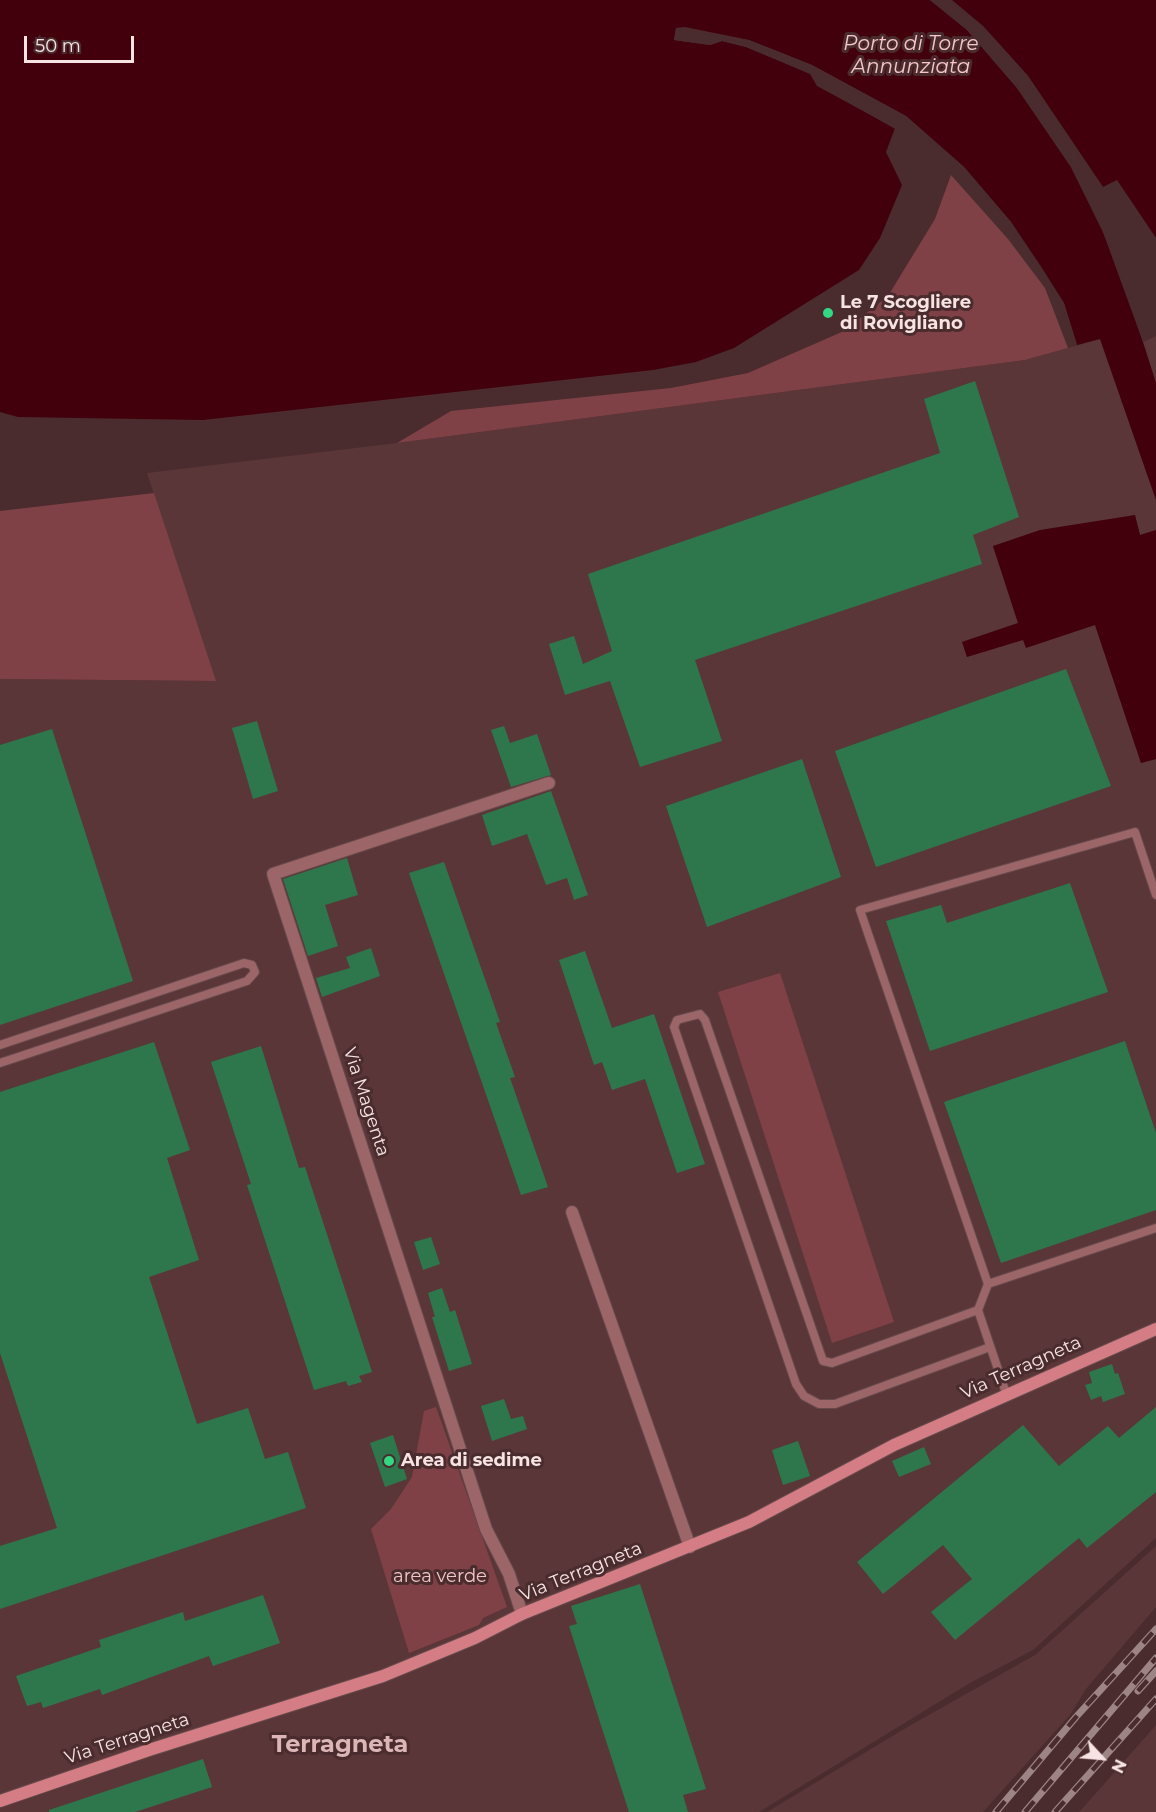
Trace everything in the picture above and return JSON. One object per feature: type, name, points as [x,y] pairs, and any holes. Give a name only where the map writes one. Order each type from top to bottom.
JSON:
[{"type":"street","name":"Via Magenta","points":[[522,1614],[509,1574],[486,1529],[273,874],[549,783]]},
{"type":"street","points":[[572,1212],[690,1547]]},
{"type":"street","name":"Via Terragneta","points":[[0,1801],[149,1750],[383,1676],[475,1638],[522,1614],[690,1547],[786,1504],[894,1445],[1006,1393],[1156,1329]]},
{"type":"lane","points":[[1006,1393],[978,1310],[988,1284],[861,910],[1135,832],[1156,895]]},
{"type":"lane","points":[[0,1045],[244,963],[252,965],[255,972],[248,981],[0,1063]]},
{"type":"lane","points":[[978,1310],[832,1364],[823,1361],[705,1020],[700,1014],[677,1020],[674,1027],[796,1384],[804,1396],[819,1404],[835,1404],[990,1347]]},
{"type":"lane","points":[[988,1284],[1156,1228]]},
{"type":"shaded area","points":[[1156,336],[1156,383],[1143,342]]},
{"type":"shaded area","points":[[1100,339],[1156,500],[1156,530],[1140,535],[1135,515],[993,546],[1018,623],[962,642],[967,656],[1023,639],[1027,647],[1095,625],[1141,763],[1156,759],[1156,1538],[1033,1650],[970,1683],[759,1812],[0,1812],[0,679],[215,681],[147,473],[397,443],[1025,360]]},
{"type":"shaded area","points":[[1156,1546],[1156,1607],[1086,1689],[1070,1715],[983,1812],[767,1812],[904,1729],[1035,1655]]},
{"type":"shaded area","points":[[1156,1725],[1156,1812],[1079,1812],[1089,1801]]},
{"type":"green space","points":[[951,175],[1008,239],[1045,288],[1068,348],[1025,360],[397,443],[451,411],[671,388],[748,373],[844,331],[888,296],[935,219]]},
{"type":"green space","points":[[154,493],[216,681],[0,679],[0,511]]},
{"type":"green space","points":[[780,973],[894,1322],[832,1343],[718,992]]},
{"type":"green space","name":"area verde","points":[[436,1407],[507,1607],[483,1618],[479,1625],[409,1653],[371,1529],[391,1509],[412,1477],[424,1411]]},
{"type":"water","name":"Porto di Torre Annunziata","points":[[0,0],[930,0],[967,30],[1017,88],[1071,167],[1103,232],[1125,286],[1156,383],[1156,500],[1100,339],[1077,345],[1064,303],[1040,265],[1011,222],[964,167],[906,116],[812,65],[749,40],[676,28],[674,40],[710,45],[722,41],[746,47],[810,74],[817,86],[895,128],[886,152],[902,185],[880,238],[859,270],[734,348],[696,362],[653,370],[203,420],[18,417],[0,412]]},
{"type":"water","points":[[952,0],[1156,0],[1156,238],[1117,180],[1103,187],[1028,76],[983,26]]},
{"type":"water","points":[[1135,515],[1140,535],[1156,530],[1156,759],[1141,763],[1095,625],[1026,648],[1023,640],[967,657],[962,642],[1018,623],[993,546],[1040,530]]},
{"type":"pier","points":[[930,0],[934,0],[969,28],[1019,86],[1073,165],[1106,231],[1146,340],[1143,342],[1103,232],[1071,167],[1017,88],[967,30]]},
{"type":"pier","points":[[949,0],[983,26],[1028,76],[1104,189],[1100,188],[1026,78],[981,28]]},
{"type":"pier","points":[[685,27],[749,40],[812,65],[906,116],[964,167],[1011,222],[1064,303],[1077,345],[1074,346],[1061,305],[1008,224],[962,169],[904,119],[811,68],[749,43],[685,30],[678,31],[678,37],[710,42],[723,38],[747,44],[811,71],[819,83],[896,125],[897,130],[817,85],[810,73],[746,47],[722,41],[710,45],[674,40],[676,28]]},
{"type":"building","points":[[975,381],[1019,517],[973,535],[982,564],[695,660],[722,741],[640,767],[610,681],[565,695],[549,644],[574,636],[583,664],[612,651],[588,574],[940,453],[924,399]]},
{"type":"building","points":[[1066,669],[1111,786],[876,867],[835,751]]},
{"type":"building","points":[[257,721],[278,791],[253,799],[232,728]]},
{"type":"building","points":[[504,726],[510,743],[537,734],[551,775],[511,787],[491,730]]},
{"type":"building","points":[[52,729],[133,981],[0,1025],[0,745]]},
{"type":"building","points":[[802,759],[841,877],[707,927],[666,806]]},
{"type":"building","points":[[551,791],[588,895],[574,900],[567,878],[546,885],[527,834],[492,846],[482,815]]},
{"type":"building","points":[[347,858],[358,895],[325,905],[338,946],[308,956],[283,879]]},
{"type":"building","points":[[444,862],[500,1022],[496,1023],[515,1077],[510,1078],[548,1187],[521,1195],[409,873]]},
{"type":"building","points":[[1070,883],[1108,992],[930,1051],[886,921],[941,905],[947,923]]},
{"type":"building","points":[[371,948],[380,976],[322,997],[316,978],[350,968],[346,957]]},
{"type":"building","points":[[585,951],[612,1028],[654,1014],[705,1164],[677,1173],[645,1079],[612,1090],[602,1062],[594,1065],[559,960]]},
{"type":"building","points":[[1125,1041],[1156,1133],[1156,1210],[1001,1263],[944,1102]]},
{"type":"building","points":[[154,1042],[190,1150],[167,1158],[199,1260],[149,1277],[197,1424],[248,1408],[265,1459],[288,1452],[306,1508],[0,1609],[0,1546],[57,1528],[0,1353],[0,1092]]},
{"type":"building","points":[[261,1046],[299,1168],[305,1167],[372,1372],[359,1376],[362,1382],[348,1386],[346,1381],[314,1390],[247,1185],[251,1184],[211,1062]]},
{"type":"building","points":[[431,1237],[440,1264],[423,1270],[414,1242]]},
{"type":"building","points":[[442,1288],[450,1312],[455,1310],[472,1364],[449,1371],[432,1317],[435,1317],[428,1293]]},
{"type":"building","points":[[1112,1364],[1115,1374],[1118,1373],[1125,1394],[1103,1402],[1101,1396],[1091,1400],[1085,1385],[1092,1383],[1089,1372]]},
{"type":"building","points":[[504,1399],[511,1419],[523,1416],[527,1429],[492,1441],[481,1406]]},
{"type":"building","points":[[1156,1407],[1156,1492],[1087,1548],[1079,1538],[955,1640],[931,1612],[972,1579],[943,1545],[883,1594],[857,1562],[1023,1425],[1059,1466],[1108,1426],[1119,1438]]},
{"type":"building","name":"Area di sedime","points":[[393,1435],[407,1479],[385,1487],[370,1443]]},
{"type":"building","points":[[798,1441],[810,1476],[783,1485],[772,1450]]},
{"type":"building","points":[[924,1447],[931,1464],[899,1477],[892,1461]]},
{"type":"building","points":[[640,1584],[706,1789],[683,1795],[688,1812],[629,1812],[569,1626],[577,1624],[571,1606]]},
{"type":"building","points":[[263,1595],[280,1643],[213,1666],[209,1656],[102,1695],[100,1689],[43,1708],[41,1702],[27,1706],[16,1676],[101,1647],[99,1640],[183,1612],[185,1621]]},
{"type":"building","points":[[203,1759],[212,1787],[135,1812],[49,1812],[49,1810]]},
{"type":"railway","points":[[996,1812],[1076,1717],[1156,1629]]},
{"type":"railway","points":[[1025,1812],[1156,1658]]},
{"type":"railway","points":[[1138,1691],[1156,1671]]},
{"type":"railway","points":[[1055,1812],[1156,1699]]},
{"type":"place","name":"Le 7 Scogliere di Rovigliano","points":[[828,313]]},
{"type":"place","name":"Area di sedime","points":[[389,1461]]},
{"type":"district","name":"Terragneta","points":[[340,1745]]}]
